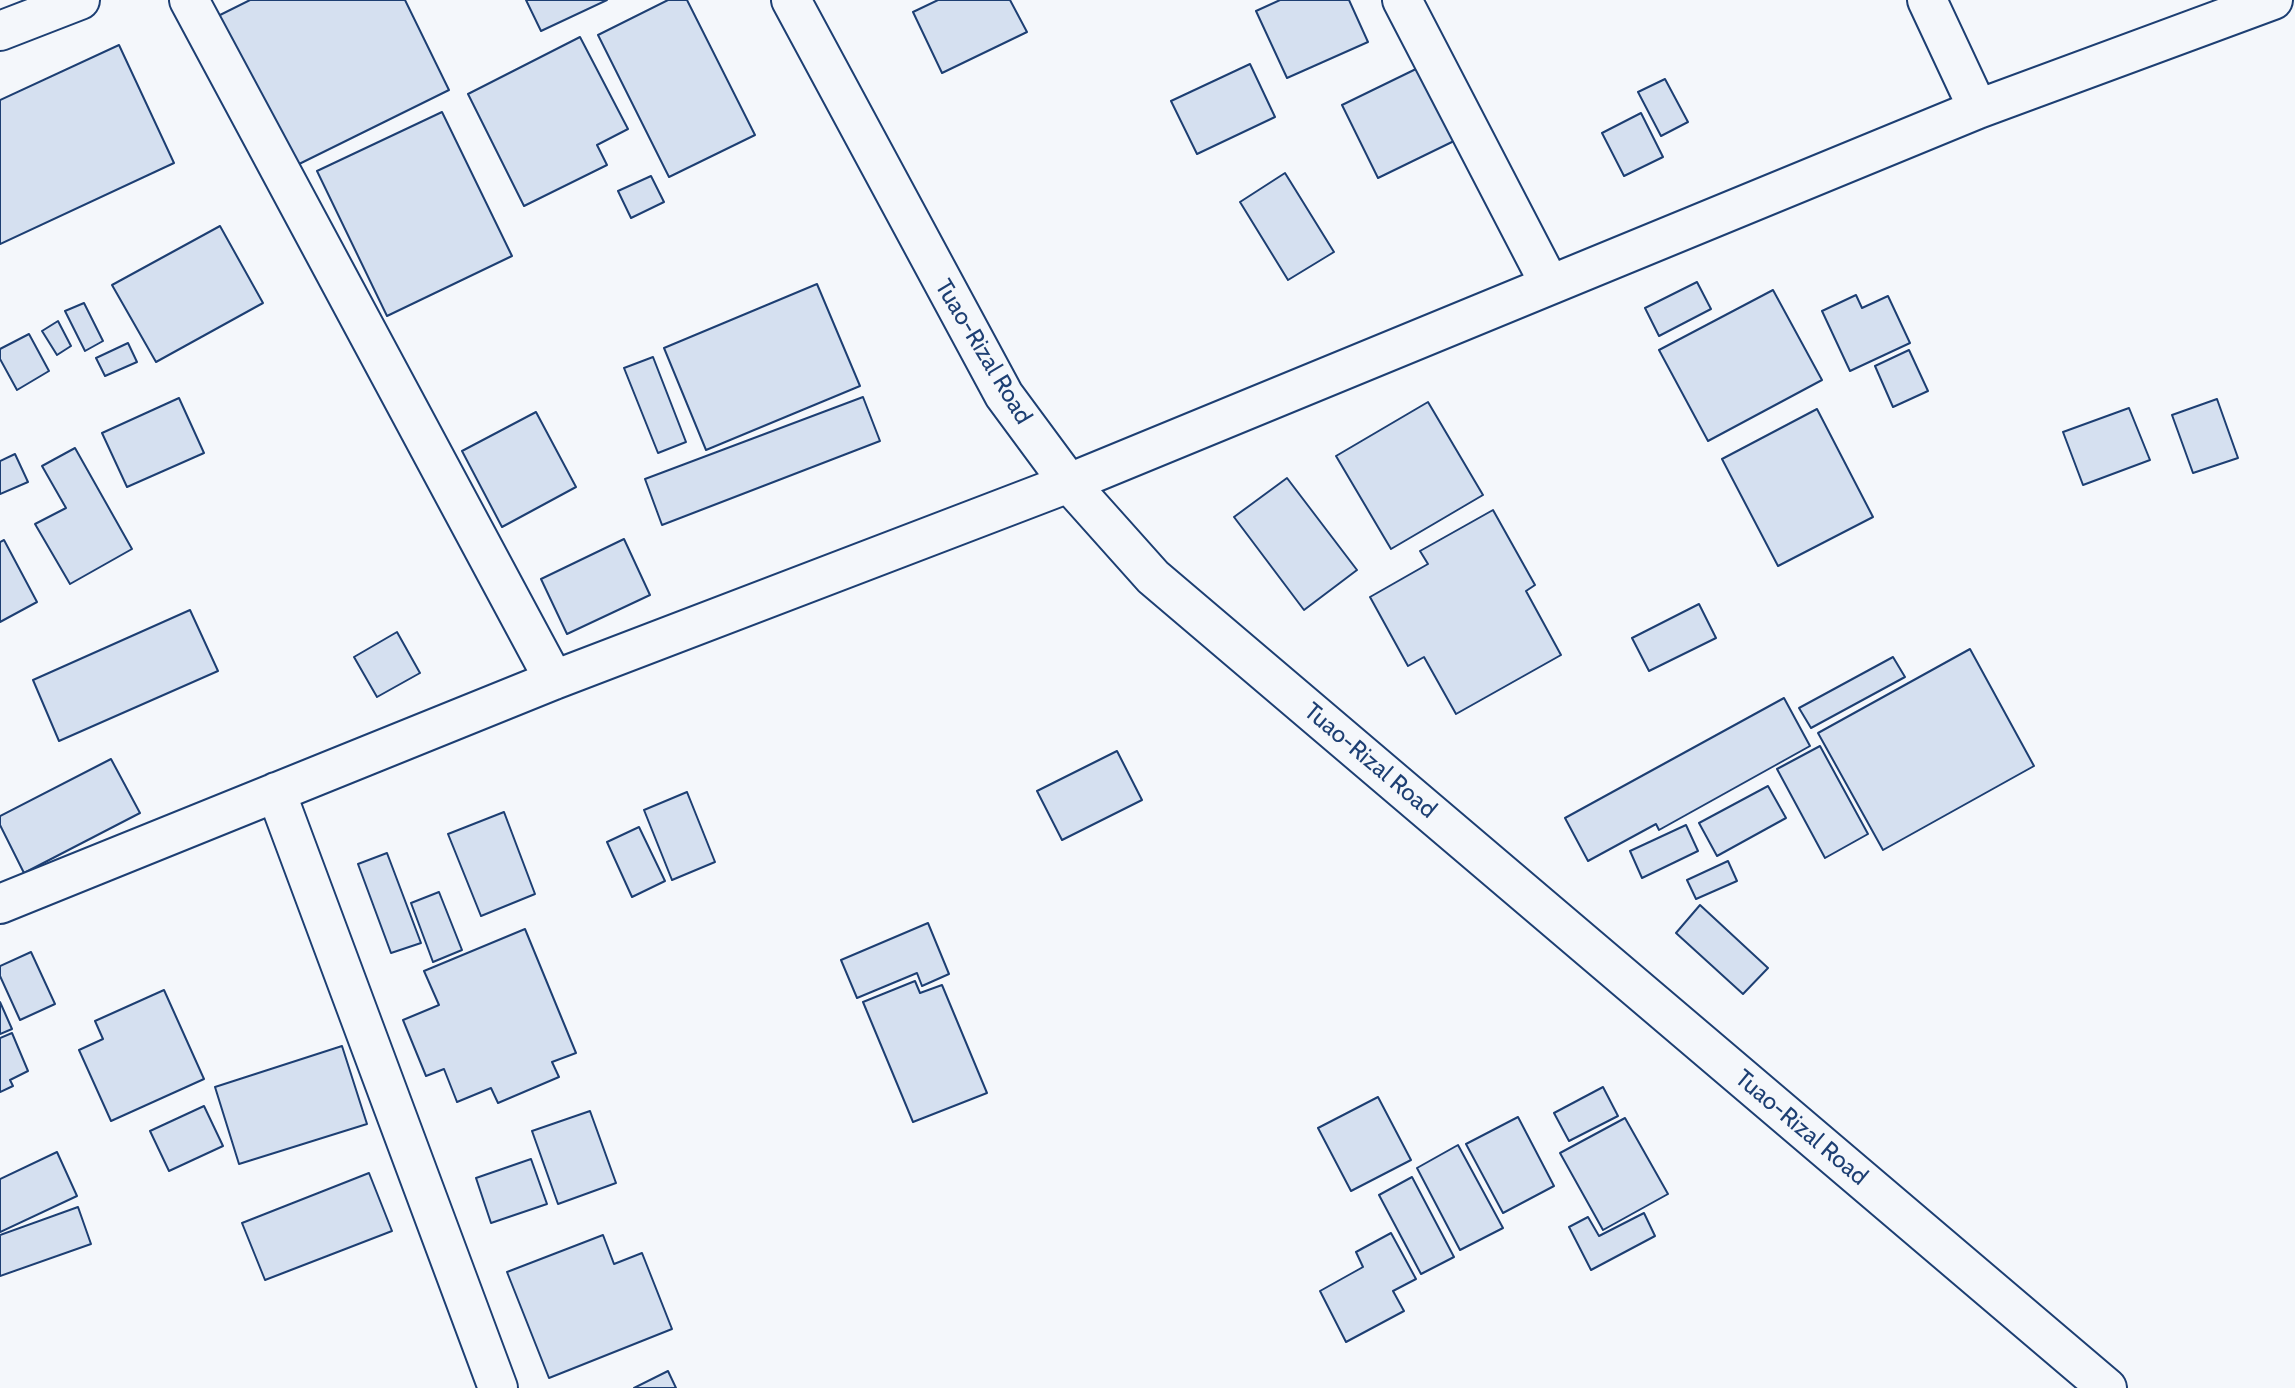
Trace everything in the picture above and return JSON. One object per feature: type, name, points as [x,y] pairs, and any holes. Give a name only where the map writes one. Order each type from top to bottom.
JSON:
[{"type":"street","points":[[0,31],[80,0]]},
{"type":"street","points":[[189,0],[554,680]]},
{"type":"street","name":"Tuao-Rizal Road","points":[[791,0],[1004,395],[1069,484],[1153,577],[2107,1388]]},
{"type":"street","points":[[1402,0],[1549,283]]},
{"type":"street","points":[[1927,0],[1978,109]]},
{"type":"street","points":[[2,900],[554,680],[1069,484],[1549,283],[1978,109],[2273,0]]},
{"type":"street","points":[[276,792],[498,1388]]},
{"type":"building","points":[[250,0],[405,0],[449,90],[291,168],[216,17]]},
{"type":"building","points":[[526,0],[607,0],[541,31]]},
{"type":"building","points":[[668,0],[687,0],[755,135],[669,177],[598,35]]},
{"type":"building","points":[[938,0],[1010,0],[1027,32],[942,73],[913,12]]},
{"type":"building","points":[[1280,0],[1349,0],[1368,42],[1287,78],[1256,11]]},
{"type":"building","points":[[580,37],[628,129],[597,145],[607,165],[524,206],[468,94]]},
{"type":"building","points":[[119,45],[174,163],[0,244],[0,100]]},
{"type":"building","points":[[1250,64],[1275,117],[1197,154],[1171,101]]},
{"type":"building","points":[[1418,68],[1454,141],[1378,178],[1342,105]]},
{"type":"building","points":[[1665,79],[1688,122],[1661,136],[1638,92]]},
{"type":"building","points":[[442,112],[512,256],[387,316],[317,171]]},
{"type":"building","points":[[1641,113],[1663,157],[1624,176],[1602,133]]},
{"type":"building","points":[[1285,173],[1334,252],[1288,280],[1240,202]]},
{"type":"building","points":[[651,176],[664,202],[631,218],[618,191]]},
{"type":"building","points":[[220,226],[263,303],[156,362],[112,285]]},
{"type":"building","points":[[1697,282],[1711,309],[1659,336],[1645,308]]},
{"type":"building","points":[[817,284],[860,386],[706,450],[664,348]]},
{"type":"building","points":[[1773,290],[1822,380],[1708,441],[1659,350]]},
{"type":"building","points":[[1856,295],[1862,308],[1888,296],[1910,343],[1850,371],[1822,311]]},
{"type":"building","points":[[84,303],[103,341],[85,351],[65,311]]},
{"type":"building","points":[[58,321],[71,346],[57,355],[42,331]]},
{"type":"building","points":[[29,334],[49,371],[17,390],[0,359],[0,349]]},
{"type":"building","points":[[128,343],[137,362],[105,376],[96,358]]},
{"type":"building","points":[[1909,350],[1928,391],[1893,407],[1875,366]]},
{"type":"building","points":[[653,357],[686,442],[658,453],[624,368]]},
{"type":"building","points":[[863,397],[880,441],[662,525],[645,479]]},
{"type":"building","points":[[179,398],[204,453],[127,487],[102,433]]},
{"type":"building","points":[[2217,399],[2238,458],[2193,473],[2172,415]]},
{"type":"building","points":[[1428,402],[1483,495],[1391,549],[1336,456]]},
{"type":"building","points":[[2129,408],[2150,460],[2083,485],[2063,432]]},
{"type":"building","points":[[1817,409],[1873,517],[1778,566],[1722,459]]},
{"type":"building","points":[[536,412],[576,487],[502,527],[462,451]]},
{"type":"building","points":[[75,448],[132,549],[70,584],[35,524],[66,508],[42,466]]},
{"type":"building","points":[[15,454],[28,482],[0,494],[0,461]]},
{"type":"building","points":[[1287,478],[1357,570],[1304,610],[1234,517]]},
{"type":"building","points":[[1493,510],[1535,585],[1526,591],[1561,655],[1456,714],[1424,657],[1408,666],[1370,597],[1428,564],[1420,551]]},
{"type":"building","points":[[624,539],[650,595],[567,634],[541,579]]},
{"type":"building","points":[[4,540],[37,602],[0,622],[0,542]]},
{"type":"building","points":[[1699,604],[1716,638],[1649,671],[1632,638]]},
{"type":"building","points":[[190,610],[218,671],[59,741],[33,680]]},
{"type":"building","points":[[397,632],[420,673],[377,697],[354,657]]},
{"type":"building","points":[[1970,649],[2034,766],[1883,850],[1818,733]]},
{"type":"building","points":[[1893,657],[1905,677],[1811,728],[1799,708]]},
{"type":"building","points":[[1784,698],[1810,746],[1659,830],[1656,824],[1588,861],[1565,818]]},
{"type":"building","points":[[1820,746],[1868,834],[1825,858],[1777,769]]},
{"type":"building","points":[[1117,751],[1142,800],[1062,840],[1037,791]]},
{"type":"building","points":[[111,759],[140,813],[24,873],[0,825],[0,816]]},
{"type":"building","points":[[1768,786],[1786,818],[1717,856],[1699,823]]},
{"type":"building","points":[[687,792],[715,862],[672,880],[644,810]]},
{"type":"building","points":[[504,812],[535,894],[481,916],[448,834]]},
{"type":"building","points":[[1686,825],[1698,851],[1642,878],[1630,851]]},
{"type":"building","points":[[639,827],[665,881],[632,897],[607,842]]},
{"type":"building","points":[[387,853],[421,943],[391,953],[358,864]]},
{"type":"building","points":[[1728,861],[1737,881],[1696,899],[1687,880]]},
{"type":"building","points":[[439,892],[462,950],[433,962],[411,903]]},
{"type":"building","points":[[1700,905],[1768,968],[1743,994],[1676,933]]},
{"type":"building","points":[[928,923],[949,974],[922,986],[917,973],[857,998],[841,960]]},
{"type":"building","points":[[525,929],[576,1053],[552,1062],[559,1077],[498,1103],[491,1088],[457,1102],[444,1069],[426,1076],[403,1020],[439,1005],[424,971]]},
{"type":"building","points":[[31,952],[55,1004],[20,1020],[0,976],[0,966]]},
{"type":"building","points":[[915,981],[920,993],[942,985],[987,1093],[913,1122],[863,1002]]},
{"type":"building","points":[[164,990],[204,1079],[111,1121],[79,1050],[103,1039],[95,1021]]},
{"type":"building","points":[[0,1002],[12,1029],[0,1034]]},
{"type":"building","points":[[12,1033],[28,1071],[10,1080],[13,1086],[0,1092],[0,1038]]},
{"type":"building","points":[[342,1046],[367,1124],[239,1164],[215,1087]]},
{"type":"building","points":[[1603,1087],[1618,1116],[1569,1141],[1554,1113]]},
{"type":"building","points":[[1378,1097],[1411,1160],[1351,1191],[1318,1128]]},
{"type":"building","points":[[204,1106],[223,1146],[169,1171],[150,1131]]},
{"type":"building","points":[[590,1111],[616,1183],[558,1204],[532,1131]]},
{"type":"building","points":[[1518,1117],[1554,1186],[1503,1213],[1466,1144]]},
{"type":"building","points":[[1625,1118],[1668,1194],[1603,1230],[1560,1153]]},
{"type":"building","points":[[1458,1145],[1503,1228],[1460,1250],[1417,1168]]},
{"type":"building","points":[[57,1152],[77,1196],[0,1232],[0,1179]]},
{"type":"building","points":[[531,1159],[547,1204],[491,1223],[476,1178]]},
{"type":"building","points":[[369,1173],[392,1231],[265,1280],[242,1223]]},
{"type":"building","points":[[1412,1177],[1454,1257],[1421,1274],[1379,1195]]},
{"type":"building","points":[[78,1207],[91,1244],[0,1276],[0,1235]]},
{"type":"building","points":[[1644,1213],[1655,1236],[1591,1270],[1569,1227],[1588,1217],[1599,1236]]},
{"type":"building","points":[[1391,1233],[1416,1279],[1393,1291],[1404,1311],[1346,1342],[1320,1291],[1363,1267],[1356,1252]]},
{"type":"building","points":[[603,1235],[614,1264],[642,1253],[672,1329],[549,1378],[507,1272]]},
{"type":"building","points":[[668,1371],[676,1388],[634,1388]]}]
